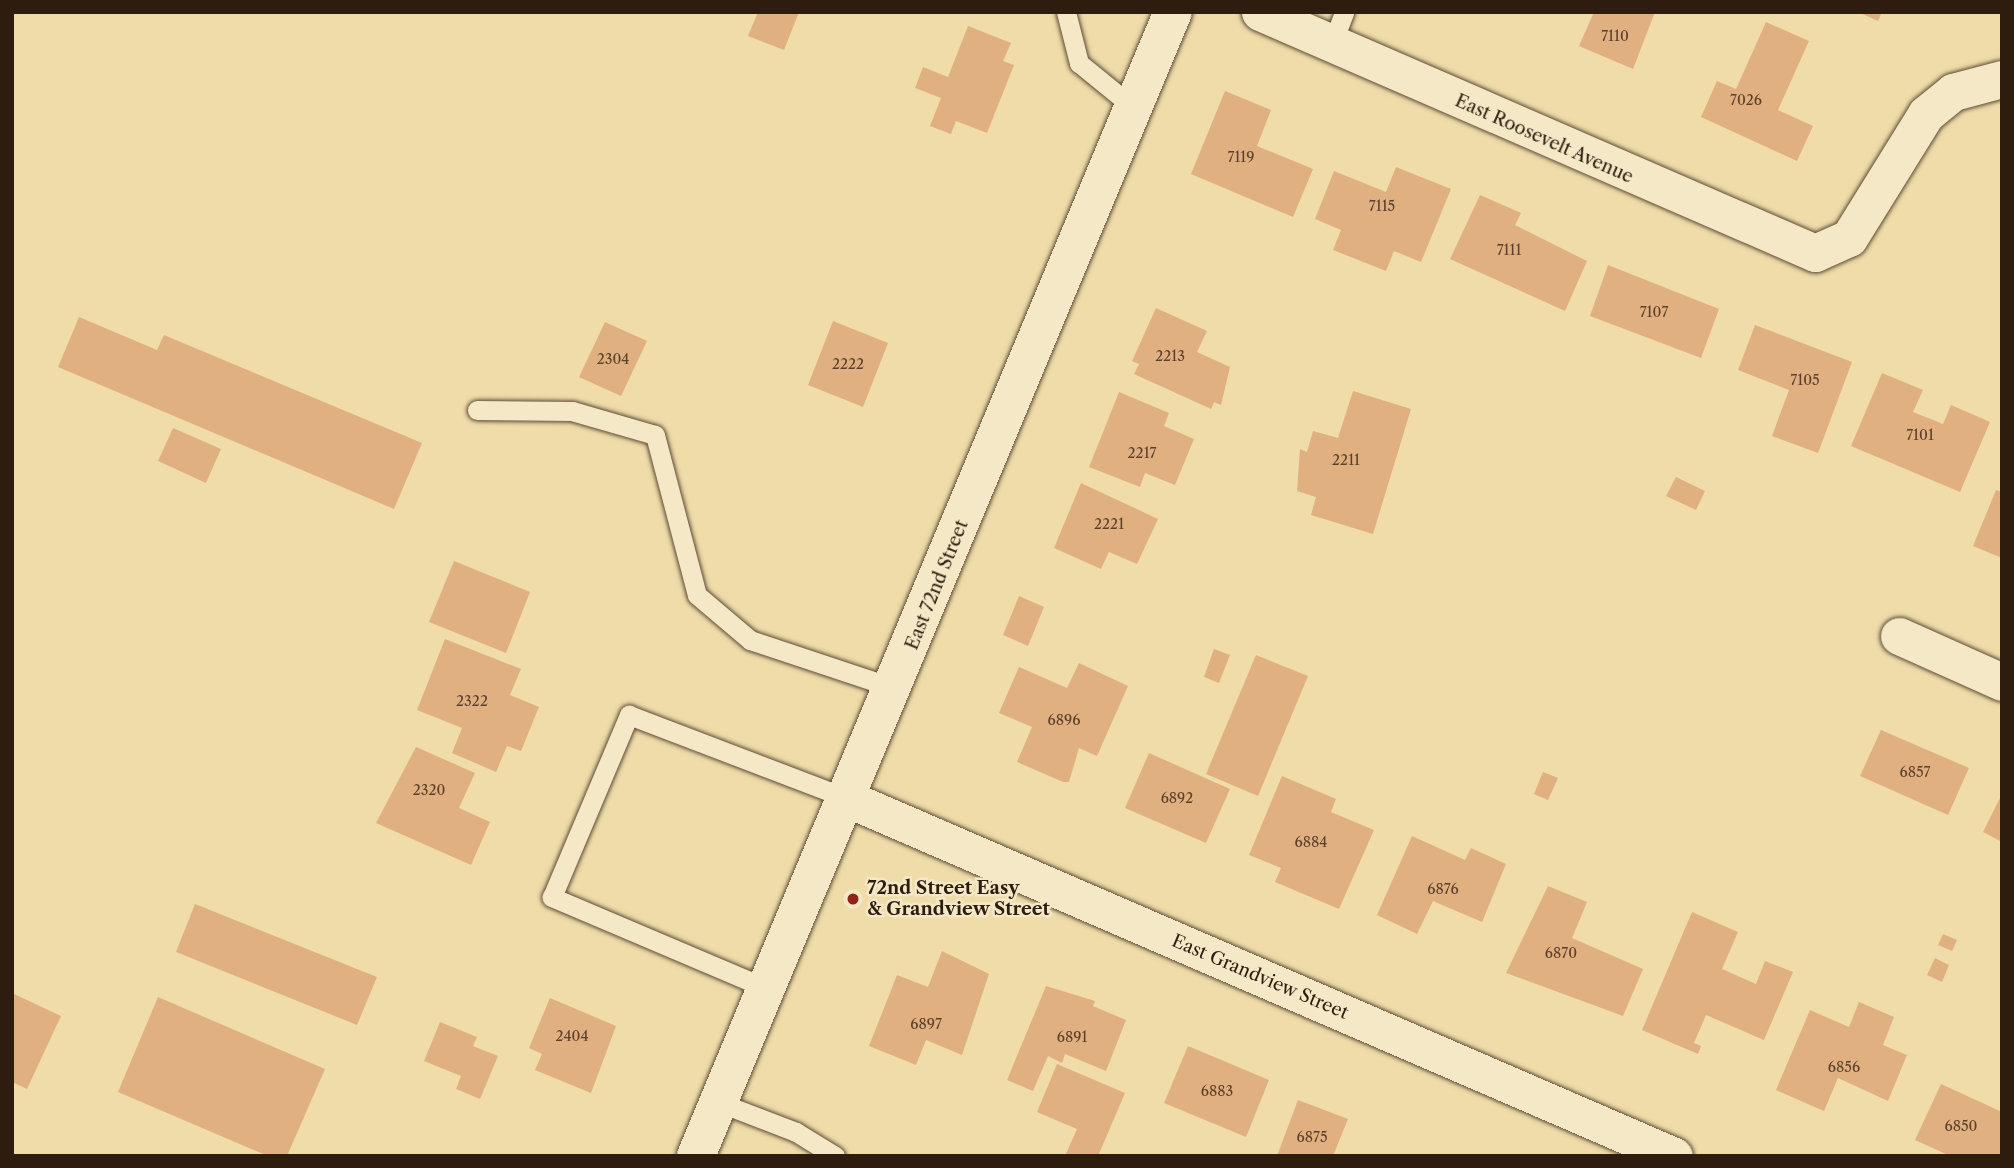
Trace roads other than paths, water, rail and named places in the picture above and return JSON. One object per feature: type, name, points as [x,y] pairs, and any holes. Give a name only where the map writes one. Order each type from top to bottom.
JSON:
[{"type":"main road","name":"East 72nd Street","points":[[696,1156],[894,688],[1173,12]]},
{"type":"street","name":"East Roosevelt Avenue","points":[[1260,12],[1338,28],[1797,249],[1832,250],[1849,238],[1926,114],[1953,92],[2002,79]]},
{"type":"street","points":[[1899,636],[2002,682]]},
{"type":"street","name":"East Grandview Street","points":[[846,798],[1674,1156]]},
{"type":"lane","points":[[1066,12],[1079,63],[1133,107]]},
{"type":"lane","points":[[477,410],[572,411],[655,435],[697,595],[750,640],[894,688]]},
{"type":"lane","points":[[766,988],[552,897],[557,885],[629,715],[846,798]]},
{"type":"lane","points":[[718,1102],[796,1132],[835,1156]]},
{"type":"place","name":"72nd Street Easy & Grandview Street","points":[[853,899]]}]
